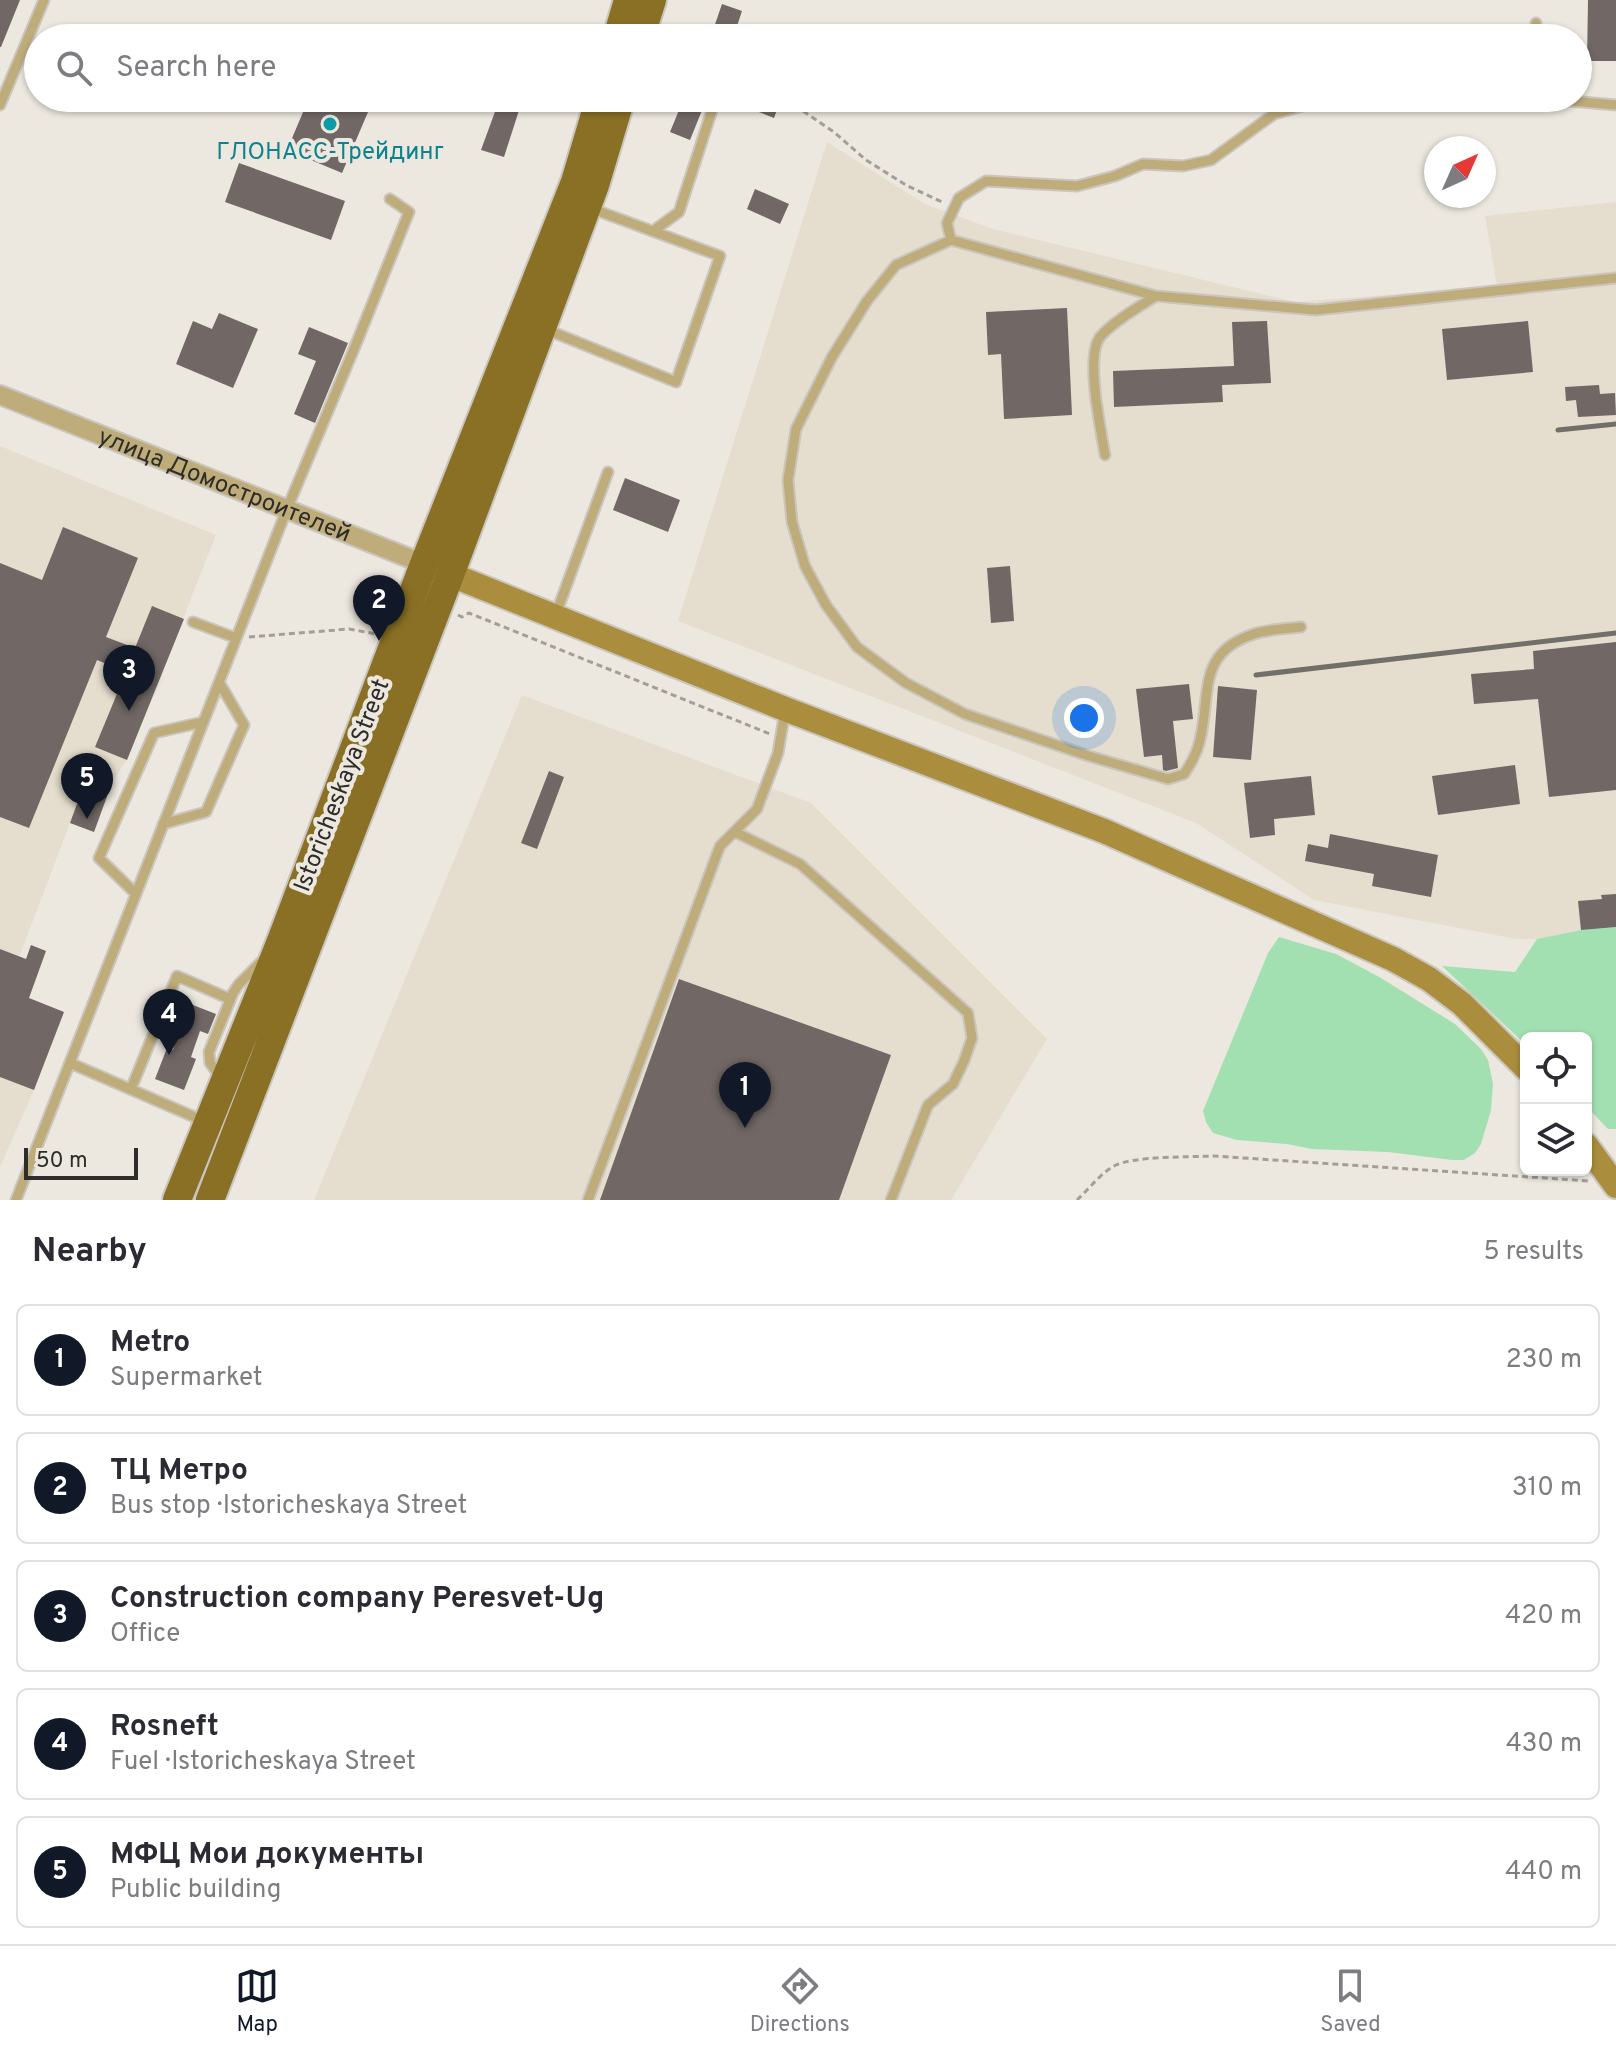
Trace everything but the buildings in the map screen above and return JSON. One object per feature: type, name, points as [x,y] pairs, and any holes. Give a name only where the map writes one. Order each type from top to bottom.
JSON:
[{"type":"highway","points":[[628,0],[633,24]]},
{"type":"highway","points":[[642,24],[652,0]]},
{"type":"highway","name":"Istoricheskaya Street","points":[[210,1200],[575,182],[596,112]]},
{"type":"highway","name":"Istoricheskaya Street","points":[[437,570],[542,328],[587,207],[617,112]]},
{"type":"highway","name":"Istoricheskaya Street","points":[[177,1200],[281,941],[425,601]]},
{"type":"main road","points":[[437,570],[785,709],[1104,831],[1393,959],[1429,979],[1462,1004],[1520,1062]]},
{"type":"main road","points":[[1592,1153],[1614,1184]]},
{"type":"street","name":"улица Домостроителей","points":[[0,395],[437,570]]},
{"type":"lane","points":[[34,24],[44,0]]},
{"type":"lane","points":[[0,105],[24,48]]},
{"type":"lane","points":[[1592,103],[1616,105]]},
{"type":"lane","points":[[653,231],[679,212],[711,112]]},
{"type":"lane","points":[[951,240],[947,223],[959,198],[986,181],[1077,186],[1115,176],[1143,164],[1183,166],[1211,160],[1281,112]]},
{"type":"lane","points":[[16,1200],[287,509],[409,212],[390,199]]},
{"type":"lane","points":[[542,328],[676,382],[720,256],[587,207]]},
{"type":"lane","points":[[1301,627],[1254,633],[1231,643],[1218,655],[1211,669],[1200,741],[1192,761],[1184,774],[1168,779],[965,714],[906,683],[857,647],[826,605],[805,566],[792,522],[788,480],[796,429],[832,357],[867,301],[896,265],[951,240],[1156,296],[1316,310],[1616,278]]},
{"type":"lane","points":[[1105,455],[1093,367],[1098,339],[1156,296]]},
{"type":"lane","points":[[555,617],[608,472]]},
{"type":"lane","points":[[193,622],[236,638]]},
{"type":"lane","points":[[163,824],[206,812],[244,725],[219,682]]},
{"type":"lane","points":[[588,1200],[720,846],[757,809],[778,753],[785,709]]},
{"type":"lane","points":[[136,894],[99,858],[154,733],[203,722]]},
{"type":"lane","points":[[735,832],[800,864],[968,1013],[972,1038],[964,1061],[953,1084],[928,1105],[891,1200]]},
{"type":"lane","points":[[224,1083],[210,1063],[209,1052],[230,999],[239,984],[281,941]]},
{"type":"lane","points":[[131,1089],[177,976],[230,999]]},
{"type":"lane","points":[[70,1063],[208,1122]]},
{"type":"path","points":[[804,112],[834,132],[866,160],[906,185],[954,208]]},
{"type":"path","points":[[383,613],[374,593],[378,583],[462,617],[469,613],[781,738]]},
{"type":"path","points":[[236,638],[349,629],[378,635]]},
{"type":"path","points":[[1077,1200],[1117,1164],[1153,1158],[1214,1156],[1614,1184]]},
{"type":"shaded area","points":[[827,142],[925,204],[993,229],[1295,302],[1497,286],[1485,216],[1616,202],[1616,927],[1537,939],[1516,939],[1314,900],[1196,823],[678,621]]},
{"type":"shaded area","points":[[0,446],[216,535],[127,760],[113,780],[94,832],[70,823],[7,989],[64,1012],[0,1167]]},
{"type":"shaded area","points":[[522,695],[811,803],[1047,1039],[951,1200],[314,1200]]},
{"type":"green space","points":[[1616,927],[1616,1129],[1608,1129],[1592,1112],[1592,1032],[1520,1032],[1520,1039],[1442,966],[1515,972],[1537,939]]},
{"type":"green space","points":[[1279,937],[1336,954],[1381,978],[1455,1024],[1481,1049],[1488,1060],[1493,1084],[1491,1110],[1481,1144],[1475,1153],[1464,1160],[1452,1160],[1388,1152],[1312,1149],[1237,1140],[1213,1133],[1203,1111],[1268,953]]},
{"type":"railway","points":[[1558,430],[1616,424]]},
{"type":"railway","points":[[1256,675],[1616,633]]},
{"type":"place","name":"ГЛОНАСС-Трейдинг","points":[[330,124]]},
{"type":"place","name":"ТЦ Метро","points":[[379,641]]},
{"type":"place","name":"Construction company Peresvet-Ug","points":[[129,711]]},
{"type":"place","name":"МФЦ Мои документы","points":[[87,819]]},
{"type":"place","name":"Rosneft","points":[[169,1055]]},
{"type":"place","name":"Metro","points":[[745,1128]]}]
